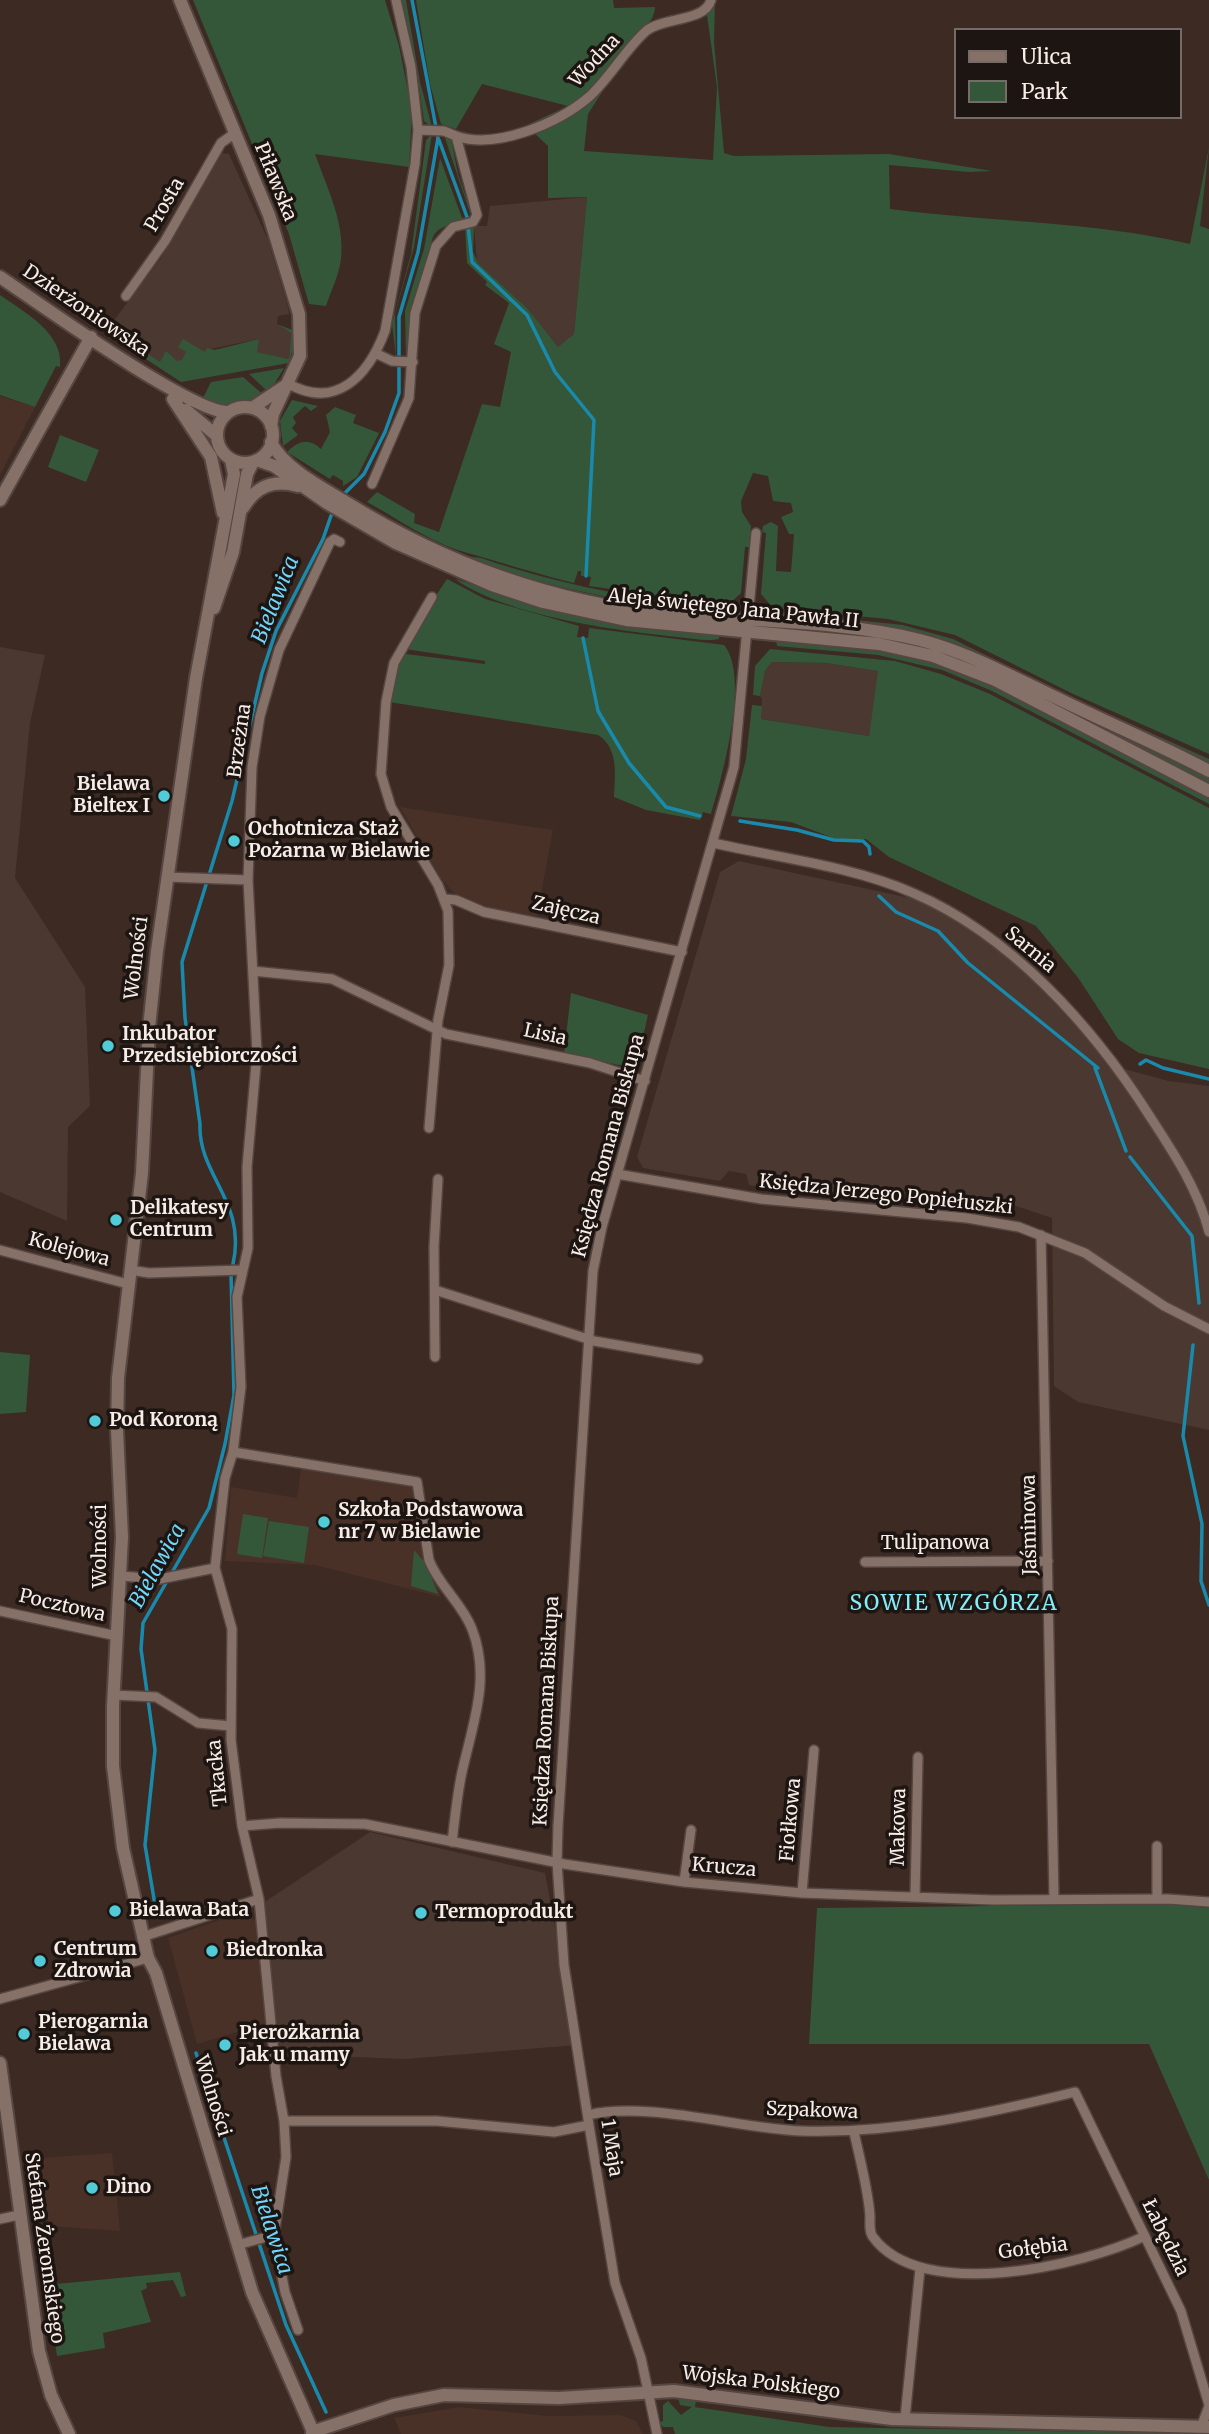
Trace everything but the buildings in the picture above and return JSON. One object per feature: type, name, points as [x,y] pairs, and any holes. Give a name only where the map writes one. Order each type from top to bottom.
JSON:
[{"type":"street","name":"Piławska","points":[[180,0],[283,254],[300,319],[301,353],[273,414],[271,426]]},
{"type":"street","points":[[252,408],[261,413],[271,426],[271,442],[255,461],[232,460],[222,451],[217,436],[219,424],[229,412],[252,408],[267,401],[288,383],[310,394],[335,393],[353,379],[375,353],[385,331],[415,164],[418,130],[411,67],[396,0]]},
{"type":"street","name":"Wodna","points":[[418,130],[443,131],[477,141],[504,138],[529,131],[590,95],[651,27],[702,11],[711,0]]},
{"type":"street","name":"Prosta","points":[[126,296],[169,234],[221,143],[235,133]]},
{"type":"street","points":[[372,484],[408,402],[405,362],[416,309],[435,248],[450,229],[468,223],[477,213],[456,136]]},
{"type":"street","name":"Dzierżoniowska","points":[[0,277],[150,377],[213,411],[229,412]]},
{"type":"street","points":[[0,500],[91,337]]},
{"type":"street","points":[[375,353],[405,362]]},
{"type":"street","name":"Dzierżoniowska","points":[[150,377],[217,436]]},
{"type":"street","points":[[173,399],[211,457],[219,487],[223,528]]},
{"type":"street","name":"Aleja świętego Jana Pawła II","points":[[271,442],[281,456],[330,498],[447,568],[543,602],[635,621],[891,634],[942,647],[1004,672],[1209,771]]},
{"type":"street","name":"Wolności","points":[[232,460],[234,474],[205,631],[167,877],[150,1010],[142,1173],[128,1284],[117,1412],[122,1529],[113,1695],[113,1766],[118,1818],[148,1958],[156,1973],[237,2245],[270,2337],[313,2433]]},
{"type":"street","name":"Wolności","points":[[205,631],[230,564],[247,474],[255,461]]},
{"type":"street","name":"Aleja świętego Jana Pawła II","points":[[255,461],[274,466],[305,489],[330,498]]},
{"type":"street","points":[[240,514],[253,493],[267,485],[284,482],[305,489]]},
{"type":"street","name":"Księdza Romana Biskupa","points":[[557,1862],[586,1339],[593,1270],[617,1174],[737,753],[756,533]]},
{"type":"street","name":"Brzeżna","points":[[242,1270],[248,1248],[247,1167],[257,1053],[248,880],[252,767],[267,686],[296,609],[330,542],[334,539],[340,542]]},
{"type":"street","points":[[429,1128],[437,1031],[449,965],[445,899],[391,807],[382,774],[387,698],[394,663],[432,597]]},
{"type":"street","name":"Aleja świętego Jana Pawła II","points":[[749,627],[879,644],[951,662],[1033,699],[1209,791]]},
{"type":"street","name":"Sarnia","points":[[713,843],[896,886],[933,903],[979,930],[1052,993],[1117,1067],[1176,1156],[1209,1232]]},
{"type":"street","points":[[167,877],[248,880]]},
{"type":"street","name":"Zajęcza","points":[[445,899],[456,900],[484,912],[682,952]]},
{"type":"street","points":[[253,971],[345,982],[386,1008],[437,1031]]},
{"type":"street","name":"Lisia","points":[[437,1031],[590,1063],[645,1081]]},
{"type":"street","name":"Księdza Jerzego Popiełuszki","points":[[617,1174],[774,1201],[985,1220],[1041,1235],[1092,1257],[1164,1306],[1209,1329]]},
{"type":"street","points":[[435,1357],[438,1178]]},
{"type":"street","name":"Jaśminowa","points":[[1041,1235],[1054,1899]]},
{"type":"street","name":"Kolejowa","points":[[0,1250],[128,1284]]},
{"type":"street","name":"Kolejowa","points":[[130,1270],[149,1273],[242,1270]]},
{"type":"street","name":"Tkacka","points":[[242,1270],[237,1297],[241,1387],[233,1452],[225,1478],[215,1568],[232,1629],[231,1726],[242,1826],[259,1899],[276,2076],[284,2121],[286,2157],[270,2236],[298,2330]]},
{"type":"street","points":[[435,1290],[586,1339],[698,1359]]},
{"type":"street","points":[[233,1452],[417,1482],[429,1560],[434,1572],[465,1612],[478,1650],[481,1677],[480,1702],[461,1773],[452,1842]]},
{"type":"street","name":"Tulipanowa","points":[[865,1562],[1048,1561]]},
{"type":"street","points":[[121,1576],[174,1578],[215,1568]]},
{"type":"street","name":"Pocztowa","points":[[0,1611],[117,1636]]},
{"type":"street","points":[[113,1695],[156,1697],[198,1723],[231,1726]]},
{"type":"street","name":"Fiołkowa","points":[[802,1893],[814,1751]]},
{"type":"street","name":"Makowa","points":[[915,1897],[918,1757]]},
{"type":"street","name":"Krucza","points":[[242,1826],[280,1823],[365,1824],[557,1862],[684,1882],[802,1893],[1209,1902]]},
{"type":"street","points":[[684,1882],[691,1830]]},
{"type":"street","points":[[1157,1846],[1157,1899]]},
{"type":"street","name":"1 Maja","points":[[557,1862],[564,1965],[615,2283],[641,2358],[657,2434]]},
{"type":"street","points":[[142,1937],[259,1899]]},
{"type":"street","points":[[0,1999],[148,1958]]},
{"type":"street","name":"Stefana Żeromskiego","points":[[0,2063],[40,2360],[51,2395],[69,2434]]},
{"type":"street","name":"Szpakowa","points":[[284,2121],[437,2121],[554,2132],[588,2120],[649,2113],[730,2124],[854,2132],[963,2116],[1075,2092]]},
{"type":"street","name":"Łabędzia","points":[[1075,2092],[1181,2311],[1209,2405],[1205,2427]]},
{"type":"street","points":[[854,2132],[873,2238],[888,2254],[920,2269],[905,2418]]},
{"type":"street","points":[[0,2219],[19,2215]]},
{"type":"street","points":[[237,2245],[270,2236]]},
{"type":"street","name":"Gołębia","points":[[920,2269],[993,2272],[1042,2269],[1093,2257],[1145,2236]]},
{"type":"street","name":"Wojska Polskiego","points":[[313,2433],[387,2407],[444,2395],[559,2398],[649,2392],[698,2392],[865,2416],[1205,2427]]},
{"type":"shaded area","points":[[222,153],[229,154],[268,240],[288,307],[289,314],[278,316],[277,324],[291,333],[289,359],[256,352],[259,339],[210,349],[177,379],[106,331],[161,258]]},
{"type":"shaded area","points":[[587,197],[574,334],[558,348],[527,308],[477,262],[474,226],[487,226],[490,206]]},
{"type":"shaded area","points":[[0,396],[35,407],[0,475]]},
{"type":"shaded area","points":[[0,647],[45,655],[30,723],[15,878],[85,987],[90,1106],[68,1127],[67,1221],[0,1192]]},
{"type":"shaded area","points":[[772,662],[826,663],[879,671],[869,736],[761,719],[760,696],[765,671]]},
{"type":"shaded area","points":[[400,807],[553,830],[537,916],[489,907],[454,893],[440,877]]},
{"type":"shaded area","points":[[739,861],[933,903],[962,919],[1035,977],[1117,1067],[1169,1081],[1209,1086],[1209,1430],[1078,1402],[1054,1386],[1052,1218],[1013,1205],[805,1193],[749,1185],[746,1174],[729,1171],[720,1181],[643,1168],[637,1157],[720,872]]},
{"type":"shaded area","name":"Szkoła Podstawowa nr 7 w Bielawie","points":[[301,1468],[414,1484],[434,1578],[441,1597],[315,1565],[225,1561],[231,1487],[297,1498]]},
{"type":"shaded area","points":[[370,1832],[545,1873],[577,2045],[406,2059],[274,2054],[260,1905]]},
{"type":"shaded area","points":[[242,1912],[243,1916],[256,1920],[267,2023],[197,2044],[168,1938]]},
{"type":"shaded area","points":[[112,2153],[120,2231],[49,2226],[39,2158]]},
{"type":"shaded area","points":[[459,2407],[548,2416],[621,2415],[636,2421],[643,2434],[401,2434],[394,2418]]},
{"type":"green space","points":[[193,0],[385,0],[399,46],[412,111],[409,167],[315,154],[338,218],[342,245],[339,271],[326,306],[309,304],[289,234]]},
{"type":"green space","points":[[401,0],[406,0],[420,82],[432,127],[424,121],[416,64]]},
{"type":"green space","points":[[416,0],[613,0],[614,8],[655,7],[647,26],[580,97],[566,108],[550,117],[512,132],[568,106],[482,84],[456,129],[441,124],[430,84]]},
{"type":"green space","points":[[715,0],[714,42],[724,153],[734,156],[889,154],[992,171],[969,172],[889,165],[890,209],[1078,226],[1190,244],[1209,147],[1200,226],[1209,229],[1209,754],[1071,693],[955,635],[888,619],[773,608],[761,594],[766,533],[762,532],[763,526],[771,522],[778,526],[776,571],[791,572],[794,534],[789,534],[781,517],[793,512],[791,503],[773,501],[768,476],[753,473],[741,501],[742,512],[751,526],[749,547],[745,547],[741,593],[728,605],[589,586],[591,577],[581,576],[581,571],[578,571],[574,583],[532,572],[451,548],[367,502],[377,492],[415,514],[414,523],[439,532],[482,404],[500,407],[511,352],[494,344],[509,303],[485,285],[487,282],[467,263],[465,226],[474,226],[473,252],[478,263],[527,308],[558,347],[574,334],[587,197],[548,198],[548,146],[533,132],[579,107],[643,39],[613,75],[588,114],[584,151],[713,160],[717,87],[707,15],[650,33],[682,20]]},
{"type":"green space","points":[[432,134],[414,247],[395,314],[396,357],[392,324],[411,254],[426,140]]},
{"type":"green space","points":[[444,135],[451,139],[471,216]]},
{"type":"green space","points":[[440,158],[462,218],[471,216],[440,229],[433,237],[412,304],[410,354],[406,358],[405,311],[424,249]]},
{"type":"green space","points":[[0,295],[31,316],[49,334],[60,355],[60,367],[56,366],[35,407],[0,395]]},
{"type":"green space","points":[[277,324],[292,330],[293,348],[289,363],[181,382],[143,357],[145,352],[160,362],[166,351],[177,361],[182,360],[186,352],[178,347],[183,339],[205,352],[207,348],[215,350],[259,339],[257,352],[289,359],[291,333]]},
{"type":"green space","points":[[284,368],[271,389],[265,389],[249,374]]},
{"type":"green space","points":[[243,377],[266,397],[228,406],[202,400],[211,382]]},
{"type":"green space","points":[[292,400],[318,406],[311,411],[305,406],[293,417],[296,423],[292,428],[298,435],[283,446],[280,421]]},
{"type":"green space","points":[[335,407],[356,415],[353,423],[379,433],[357,477],[343,486],[343,481],[333,475],[330,479],[287,452],[305,442],[313,443],[321,449],[330,432],[326,415]]},
{"type":"green space","points":[[60,435],[99,450],[86,482],[48,467]]},
{"type":"green space","points":[[463,556],[481,558],[599,590],[720,608],[721,613],[590,594],[527,578]]},
{"type":"green space","points":[[447,579],[485,599],[579,626],[577,637],[588,638],[589,628],[724,645],[735,679],[734,702],[727,751],[711,814],[703,812],[700,820],[646,810],[614,797],[613,755],[610,747],[598,735],[389,702],[400,657],[406,654],[485,664],[485,661],[405,649],[408,637]]},
{"type":"green space","points":[[455,579],[563,613],[641,628],[719,636],[719,639],[651,634],[531,612],[477,592]]},
{"type":"green space","points":[[779,612],[903,625],[953,639],[1066,695],[1209,759],[1209,764],[999,663],[947,642],[900,630],[778,617]]},
{"type":"green space","points":[[776,641],[889,652],[940,664],[993,686],[1209,798],[1209,804],[992,691],[942,670],[878,655],[777,646]]},
{"type":"green space","points":[[770,649],[895,661],[941,674],[990,694],[1209,808],[1209,1069],[1139,1053],[1118,1039],[1079,979],[1036,926],[889,857],[866,839],[836,839],[791,822],[731,816],[746,759],[752,705],[762,706],[761,719],[869,736],[878,671],[826,663],[772,662],[765,671],[760,696],[753,695],[755,666]]},
{"type":"green space","points":[[1095,723],[1209,777],[1209,784]]},
{"type":"green space","points":[[571,993],[648,1015],[643,1038],[632,1059],[619,1065],[564,1053]]},
{"type":"green space","points":[[0,1352],[30,1355],[26,1412],[0,1414]]},
{"type":"green space","points":[[243,1514],[268,1518],[262,1558],[237,1554]]},
{"type":"green space","points":[[269,1521],[309,1527],[304,1563],[263,1556]]},
{"type":"green space","points":[[414,1550],[426,1564],[438,1594],[411,1586]]},
{"type":"green space","points":[[1171,1904],[1209,1908],[1209,2180],[1149,2044],[809,2044],[817,1908]]},
{"type":"green space","points":[[180,2272],[186,2296],[181,2297],[173,2280],[146,2283],[147,2288],[141,2291],[151,2322],[103,2333],[105,2348],[57,2356],[46,2285]]},
{"type":"green space","points":[[678,2397],[696,2400],[695,2407],[829,2427],[1209,2434],[675,2434],[673,2427],[663,2427],[659,2422],[663,2421],[663,2405],[668,2401],[681,2415],[692,2407],[680,2405]]},
{"type":"waterway","name":"Bielawica","points":[[343,495],[364,474],[385,432],[399,393],[399,317],[418,252],[438,138],[412,0]]},
{"type":"waterway","points":[[439,140],[467,217],[472,262],[527,315],[555,372],[594,420],[586,576]]},
{"type":"waterway","name":"Bielawica","points":[[233,1264],[236,1242],[233,1223],[201,1142],[185,1018],[182,962],[232,801],[262,673],[276,631],[323,539],[333,510]]},
{"type":"waterway","points":[[583,638],[598,711],[629,763],[666,807],[700,816]]},
{"type":"waterway","points":[[740,821],[797,830],[834,840],[863,841],[869,847],[870,854]]},
{"type":"waterway","points":[[879,896],[896,912],[938,931],[968,963],[1098,1068]]},
{"type":"waterway","points":[[1140,1064],[1146,1060],[1163,1068],[1209,1079]]},
{"type":"waterway","points":[[1095,1068],[1126,1151]]},
{"type":"waterway","points":[[1130,1157],[1192,1236],[1199,1303]]},
{"type":"waterway","name":"Bielawica","points":[[157,1917],[145,1845],[155,1750],[141,1649],[143,1623],[209,1508],[234,1395],[231,1274]]},
{"type":"waterway","points":[[1193,1345],[1183,1436],[1202,1524],[1201,1581],[1209,1605]]},
{"type":"waterway","name":"Bielawica","points":[[196,2053],[286,2325],[326,2412]]},
{"type":"place","name":"Bielawa Bieltex I","points":[[164,796]]},
{"type":"place","name":"Ochotnicza Staż Pożarna w Bielawie","points":[[234,841]]},
{"type":"place","name":"Inkubator Przedsiębiorczości","points":[[108,1046]]},
{"type":"place","name":"Delikatesy Centrum","points":[[116,1220]]},
{"type":"place","name":"Pod Koroną","points":[[95,1421]]},
{"type":"place","name":"Szkoła Podstawowa nr 7 w Bielawie","points":[[324,1522]]},
{"type":"place","name":"Bielawa Bata","points":[[115,1911]]},
{"type":"place","name":"Termoprodukt","points":[[421,1913]]},
{"type":"place","name":"Biedronka","points":[[212,1951]]},
{"type":"place","name":"Centrum Zdrowia","points":[[40,1961]]},
{"type":"place","name":"Pierogarnia Bielawa","points":[[24,2034]]},
{"type":"place","name":"Pierożkarnia Jak u mamy","points":[[225,2045]]},
{"type":"place","name":"Dino","points":[[92,2188]]},
{"type":"district","name":"SOWIE WZGÓRZA","points":[[954,1604]]}]
